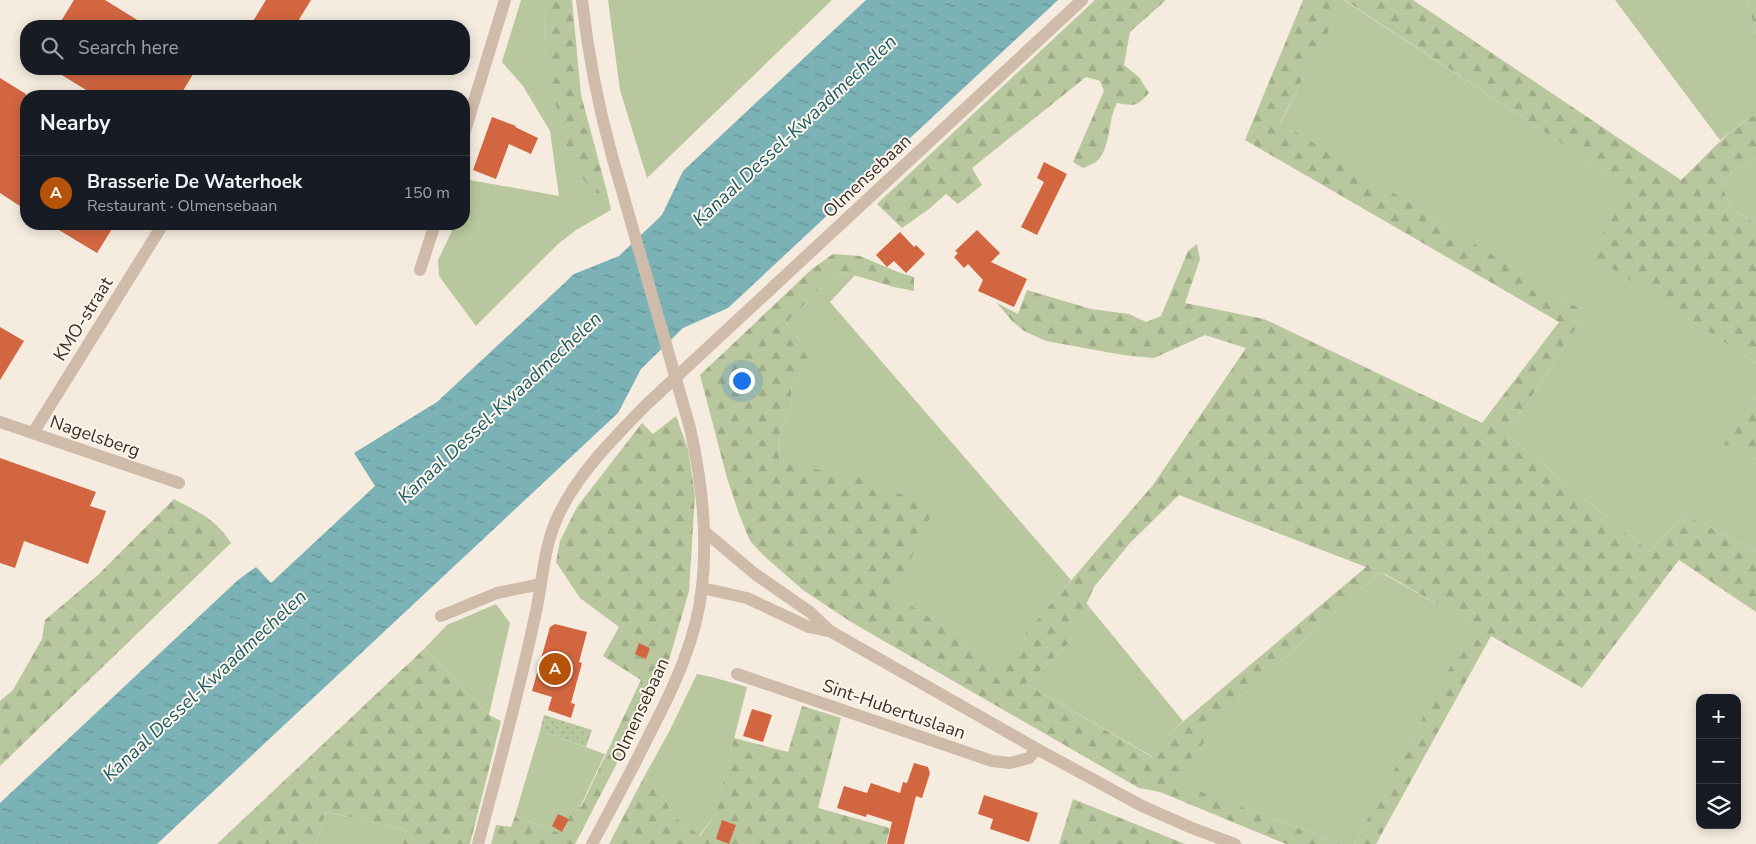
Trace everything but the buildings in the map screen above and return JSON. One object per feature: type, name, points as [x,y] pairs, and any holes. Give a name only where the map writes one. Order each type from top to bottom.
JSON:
[{"type":"street","points":[[470,114],[505,0]]},
{"type":"street","name":"Olmensebaan","points":[[582,0],[590,61],[602,121],[690,428],[704,510],[702,588],[690,641],[673,689],[592,844]]},
{"type":"street","name":"Olmensebaan","points":[[478,844],[527,654],[548,541],[558,514],[572,490],[608,444],[646,405],[1082,0]]},
{"type":"street","name":"KMO-straat","points":[[33,433],[159,230]]},
{"type":"street","points":[[420,270],[433,230]]},
{"type":"street","name":"Nagelsberg","points":[[0,422],[179,482]]},
{"type":"street","name":"Sint-Hubertuslaan","points":[[704,531],[755,574],[810,612],[830,631],[1037,749],[1142,806],[1235,844]]},
{"type":"street","points":[[442,616],[497,593],[541,584]]},
{"type":"street","name":"Sint-Hubertuslaan","points":[[702,588],[747,598],[809,626],[830,631]]},
{"type":"street","name":"Sint-Hubertuslaan","points":[[737,674],[992,761],[1010,763],[1029,758],[1037,749]]},
{"type":"green space","points":[[521,0],[546,0],[545,63],[596,194],[607,192],[611,210],[576,230],[558,244],[476,326],[439,276],[438,260],[452,231],[451,230],[470,230],[470,180],[559,196],[550,131],[523,86],[502,62]]},
{"type":"green space","points":[[546,0],[572,0],[581,95],[607,192],[597,194],[573,169],[545,63]]},
{"type":"green space","points":[[608,0],[832,0],[647,178],[620,90]]},
{"type":"green space","points":[[1095,0],[1166,0],[1130,32],[1124,65],[1139,77],[1149,93],[1135,104],[1117,103],[1104,152],[1100,158],[1083,168],[1073,162],[1104,91],[1100,81],[1086,77],[972,168],[982,185],[958,204],[946,194],[902,228],[877,204]]},
{"type":"green space","points":[[1303,0],[1345,0],[1280,122],[1571,304],[1587,311],[1507,435],[1650,552],[1684,514],[1756,551],[1756,612],[1679,560],[1582,688],[1491,636],[1376,844],[1354,844],[1473,625],[1380,572],[1239,699],[1173,781],[1341,844],[1286,844],[1160,792],[1139,788],[851,622],[803,590],[750,541],[727,478],[700,375],[812,269],[833,254],[860,256],[914,277],[914,291],[847,273],[830,278],[786,323],[806,349],[810,362],[801,377],[791,385],[792,404],[780,432],[779,462],[861,478],[934,508],[895,595],[1000,663],[1153,485],[1246,348],[1205,335],[1154,358],[1123,355],[1046,341],[1024,331],[1012,321],[997,303],[1018,314],[1027,290],[1091,309],[1129,314],[1146,322],[1161,316],[1188,251],[1197,244],[1200,259],[1185,303],[1264,319],[1482,423],[1559,322],[1245,140]],"holes":[[[1179,495],[1366,567],[1172,731],[1152,757],[1026,684],[1069,643],[1094,587],[1130,543]]]},
{"type":"green space","points":[[1344,0],[1632,189],[1591,254],[1756,363],[1756,398],[1725,444],[1756,460],[1756,551],[1684,514],[1650,552],[1507,435],[1587,311],[1571,304],[1280,123]]},
{"type":"green space","points":[[1345,0],[1413,0],[1681,180],[1735,128],[1756,114],[1756,159],[1733,171],[1722,185],[1731,209],[1756,223],[1756,363],[1590,254],[1631,189]]},
{"type":"green space","points":[[1615,0],[1747,0],[1756,34],[1756,114],[1720,140]]},
{"type":"green space","points":[[1747,0],[1756,0],[1756,34]]},
{"type":"green space","points":[[1756,159],[1756,223],[1731,209],[1722,185],[1733,171]]},
{"type":"green space","points":[[847,273],[855,275],[830,302],[1071,580],[1001,664],[895,595],[933,508],[779,462],[780,432],[792,404],[791,385],[801,377],[806,349],[786,323],[830,278]]},
{"type":"green space","points":[[1756,398],[1756,460],[1724,444]]},
{"type":"green space","points":[[676,416],[688,449],[695,495],[689,591],[667,667],[575,844],[491,844],[496,825],[511,827],[515,816],[562,834],[574,805],[581,807],[641,680],[603,656],[619,627],[580,598],[556,562],[560,541],[577,507],[642,423],[653,434]]},
{"type":"green space","points":[[174,499],[199,512],[213,522],[231,543],[0,766],[0,701],[13,690],[42,639],[45,620],[98,575]]},
{"type":"green space","points":[[1380,572],[1474,625],[1354,844],[1341,844],[1172,781],[1239,699]]},
{"type":"green space","points":[[1086,603],[1183,721],[1172,731],[1153,757],[1026,684],[1069,643]]},
{"type":"green space","points":[[496,604],[510,623],[489,715],[424,649],[447,625]]},
{"type":"green space","points":[[424,649],[489,715],[501,721],[470,844],[402,844],[407,830],[326,812],[316,844],[217,844]]},
{"type":"green space","points":[[697,674],[747,687],[715,815],[699,836],[675,817],[662,795],[644,777],[669,732]]},
{"type":"green space","points":[[802,706],[841,718],[818,808],[890,828],[886,844],[609,844],[644,777],[662,795],[675,817],[700,836],[715,815],[734,738],[788,752]]},
{"type":"green space","points":[[544,715],[592,730],[586,747],[540,731]]},
{"type":"green space","points":[[540,731],[605,754],[580,807],[574,805],[562,834],[515,816]]},
{"type":"green space","points":[[1073,799],[1185,844],[1059,844]]},
{"type":"green space","points":[[326,812],[407,830],[402,844],[316,844]]},
{"type":"water","name":"Kanaal Dessel-Kwaadmechelen","points":[[866,0],[1058,0],[728,308],[683,328],[641,369],[618,413],[157,844],[0,844],[0,803],[238,580],[256,567],[271,583],[375,486],[354,453],[437,402],[574,274],[619,256],[662,215],[683,171]]},
{"type":"place","name":"Brasserie De Waterhoek","points":[[555,669]]}]
